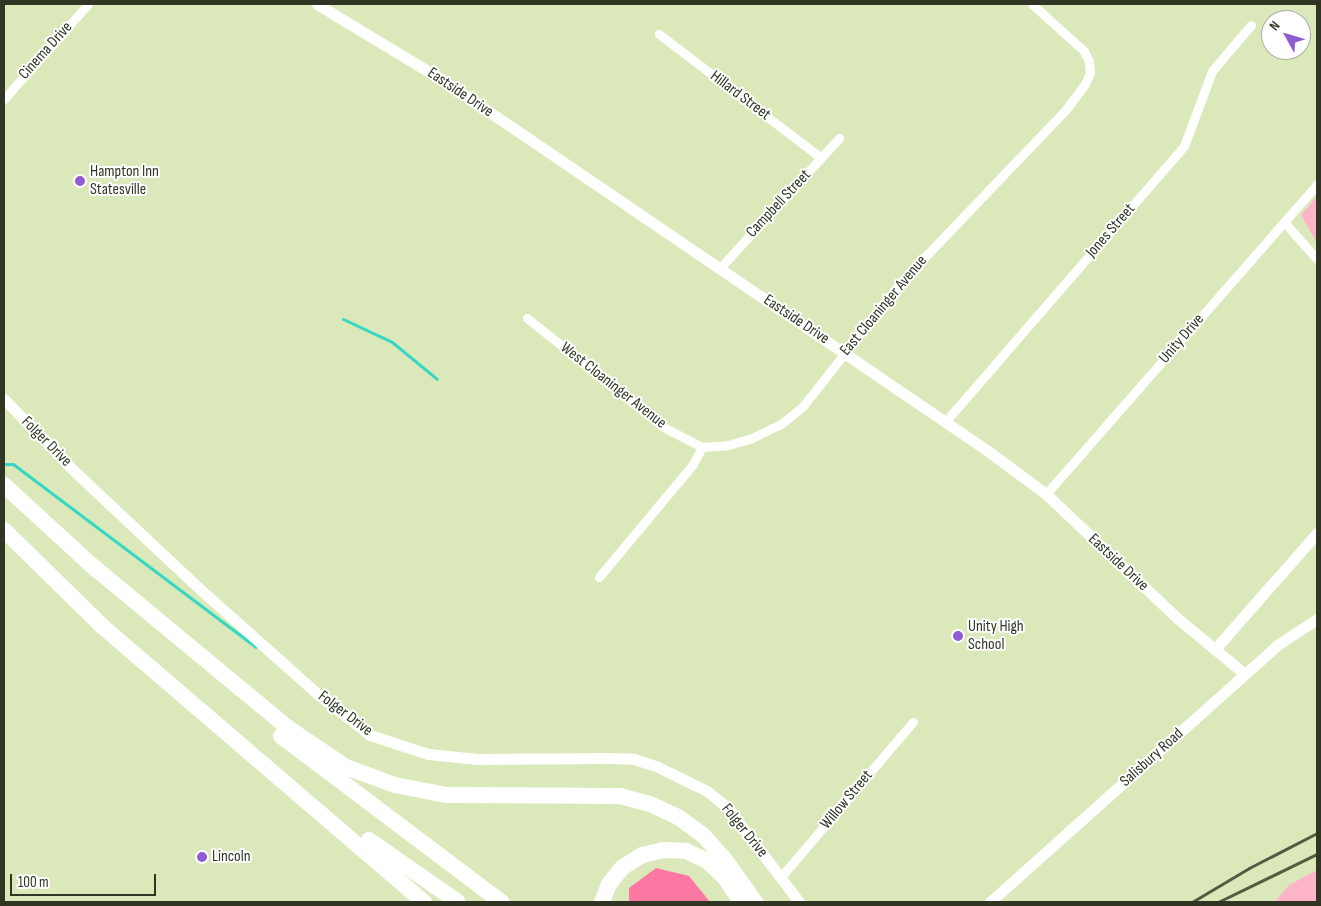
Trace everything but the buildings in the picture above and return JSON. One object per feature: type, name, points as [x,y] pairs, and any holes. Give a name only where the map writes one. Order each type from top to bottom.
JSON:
[{"type":"highway","points":[[4,485],[267,725],[371,807],[501,902]]},
{"type":"highway","points":[[4,530],[103,627],[424,902]]},
{"type":"highway","points":[[90,564],[288,728],[346,767],[395,785],[447,795],[620,796],[650,804],[678,817],[703,835],[724,858],[755,902]]},
{"type":"highway","points":[[287,783],[458,902]]},
{"type":"highway","points":[[602,902],[609,884],[623,867],[642,855],[663,850],[686,851],[708,861],[725,878],[741,902]]},
{"type":"street","name":"Cinema Drive","points":[[4,99],[88,4]]},
{"type":"street","name":"Eastside Drive","points":[[317,4],[444,81],[719,270],[844,352],[1046,494],[1116,562],[1245,674]]},
{"type":"street","name":"East Cloaninger Avenue","points":[[702,447],[728,445],[781,424],[803,406],[844,352],[907,276],[1067,108],[1085,84],[1090,67],[1084,51],[1032,4]]},
{"type":"street","name":"Jones Street","points":[[945,422],[1184,146],[1212,71],[1251,25]]},
{"type":"street","name":"Hillard Street","points":[[659,34],[822,158]]},
{"type":"street","name":"Campbell Street","points":[[719,270],[839,138]]},
{"type":"street","name":"Unity Drive","points":[[1046,494],[1317,184]]},
{"type":"street","points":[[1284,222],[1317,259]]},
{"type":"street","name":"West Cloaninger Avenue","points":[[527,318],[665,428],[702,447]]},
{"type":"street","name":"Folger Drive","points":[[4,399],[72,469],[202,590],[328,703],[370,735],[428,754],[476,759],[634,759],[656,766],[707,791],[727,807],[799,902]]},
{"type":"street","points":[[600,577],[693,464],[702,447]]},
{"type":"street","points":[[1216,649],[1317,533]]},
{"type":"street","name":"Salisbury Road","points":[[990,902],[1277,645],[1317,619]]},
{"type":"street","name":"Willow Street","points":[[780,878],[914,722]]},
{"type":"shaded area","points":[[1317,196],[1317,243],[1301,215]]},
{"type":"shaded area","points":[[656,868],[689,876],[710,902],[629,902],[629,888]]},
{"type":"shaded area","points":[[1317,870],[1317,902],[1275,902],[1289,885]]},
{"type":"waterway","points":[[343,319],[392,342],[437,379]]},
{"type":"waterway","points":[[4,464],[13,464],[256,647]]},
{"type":"railway","points":[[1192,902],[1249,868],[1317,833]]},
{"type":"railway","points":[[1218,902],[1317,854]]},
{"type":"place","name":"Hampton Inn Statesville","points":[[80,181]]},
{"type":"place","name":"Unity High School","points":[[958,636]]},
{"type":"place","name":"Lincoln","points":[[202,857]]}]
